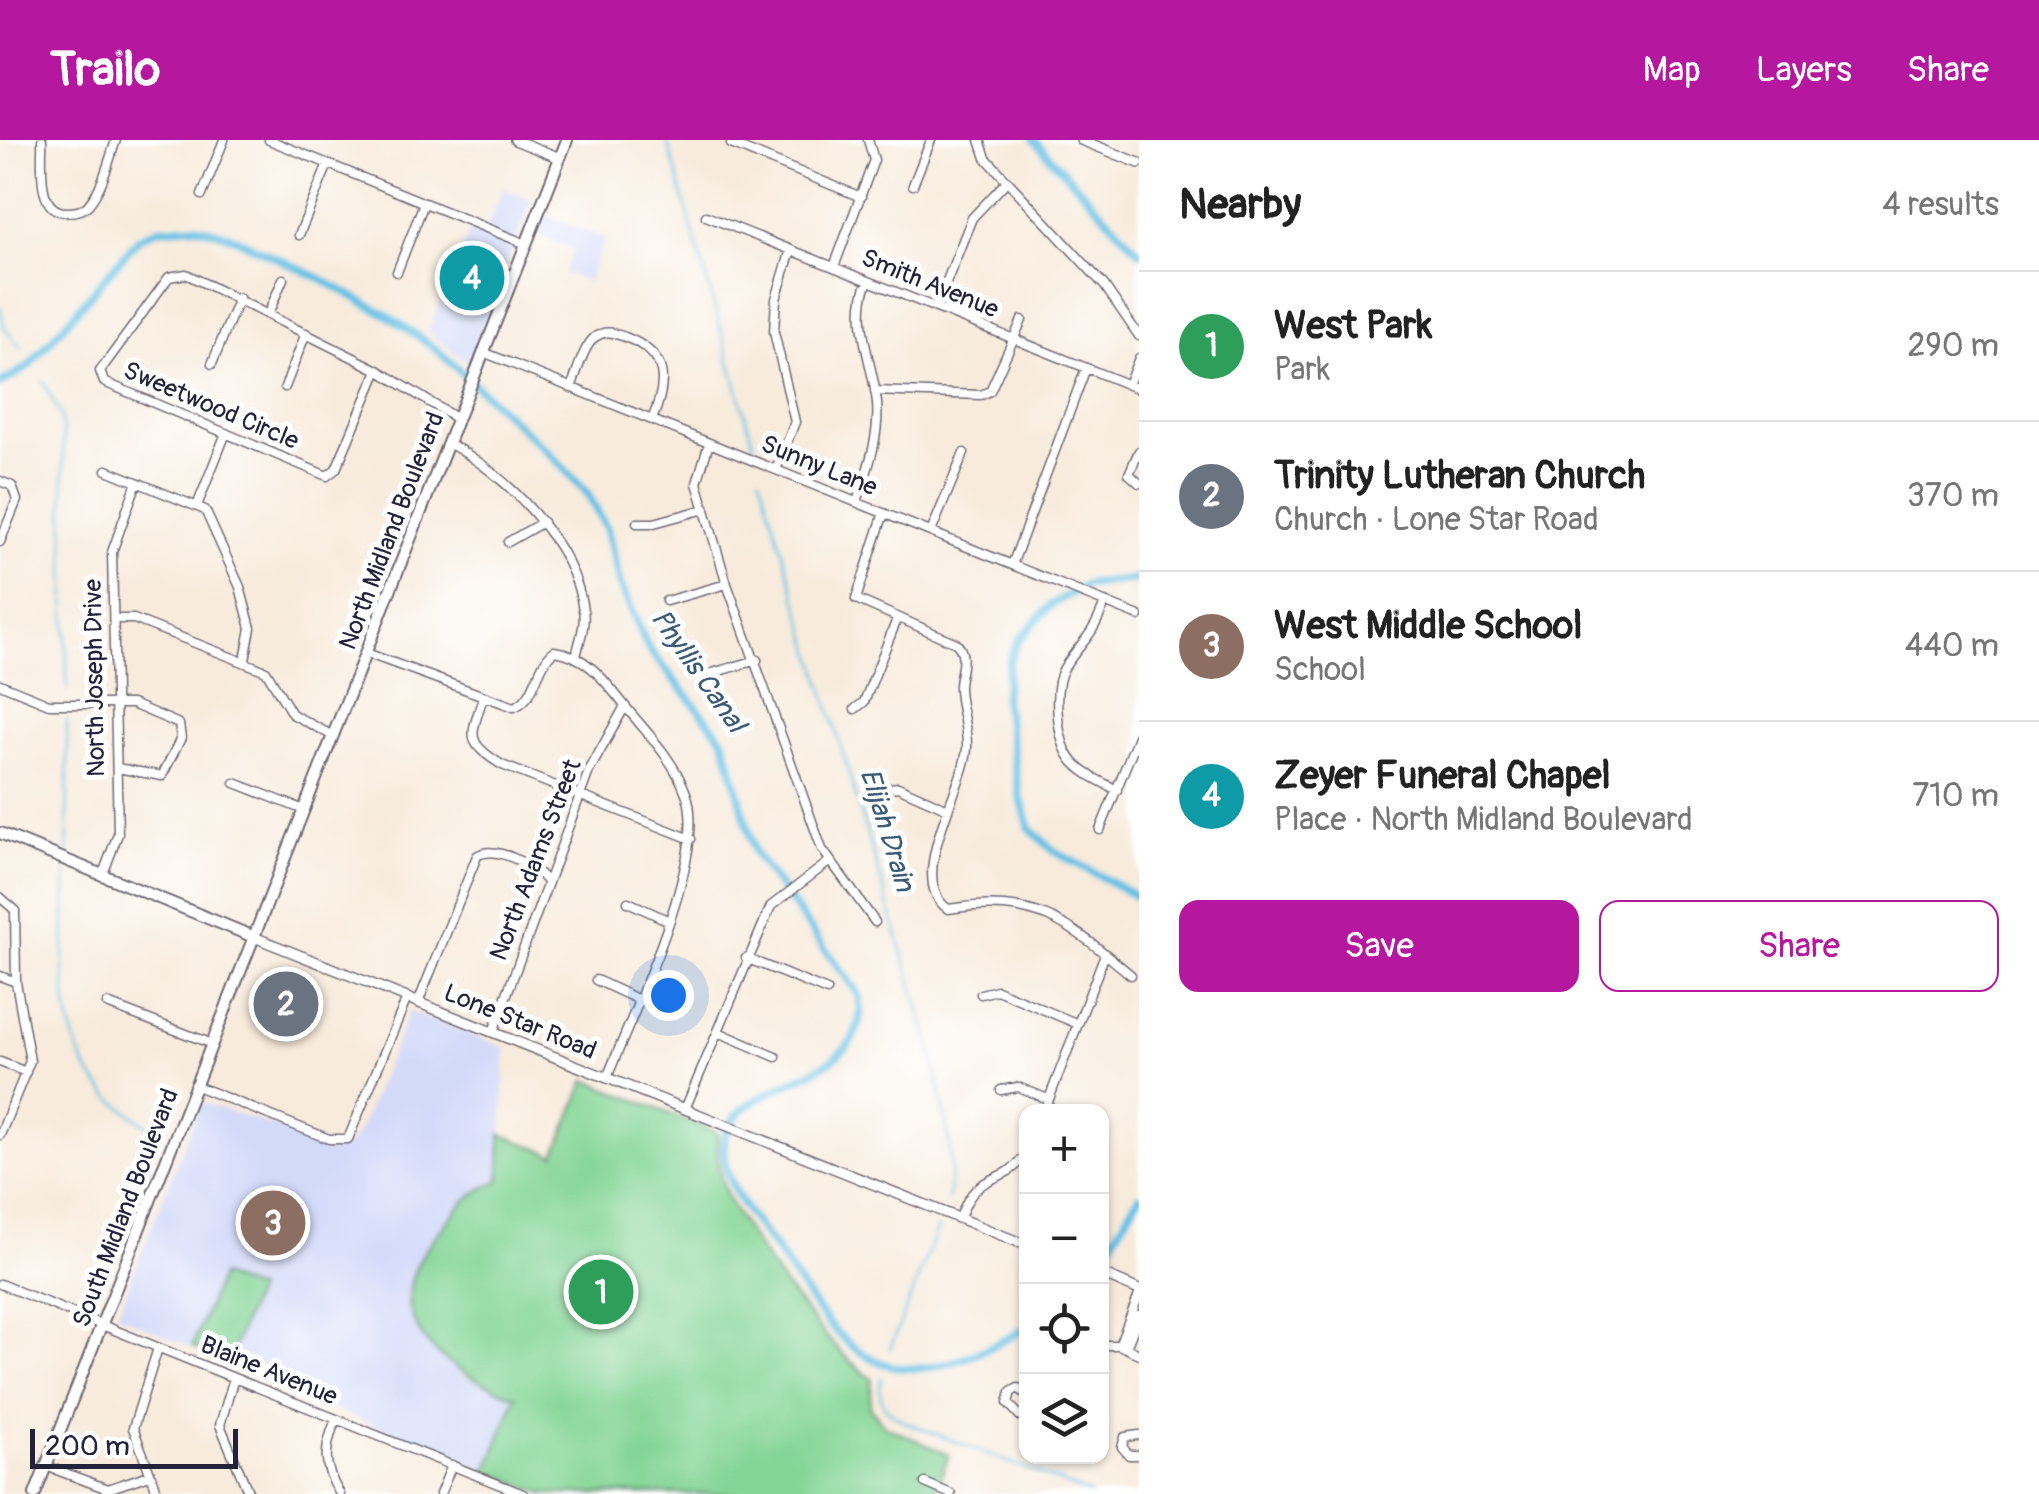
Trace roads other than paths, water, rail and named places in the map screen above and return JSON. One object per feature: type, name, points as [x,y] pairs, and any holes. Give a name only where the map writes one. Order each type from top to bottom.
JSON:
[{"type":"main road","name":"North Midland Boulevard","points":[[254,938],[567,140]]},
{"type":"main road","name":"Lone Star Road","points":[[0,833],[254,938]]},
{"type":"main road","name":"South Midland Boulevard","points":[[35,1494],[254,938]]},
{"type":"street","points":[[42,140],[43,187],[50,206],[61,213],[74,212],[88,204],[98,189],[116,140]]},
{"type":"street","points":[[202,195],[224,140]]},
{"type":"street","points":[[269,140],[526,244]]},
{"type":"street","points":[[516,140],[560,158]]},
{"type":"street","points":[[834,267],[874,160],[868,140]]},
{"type":"street","points":[[913,186],[931,140]]},
{"type":"street","points":[[980,140],[981,152],[1104,285],[1139,336]]},
{"type":"street","points":[[1081,140],[1139,163]]},
{"type":"street","points":[[731,144],[746,145],[860,196]]},
{"type":"street","points":[[299,236],[328,164]]},
{"type":"street","points":[[936,308],[972,218],[1007,181]]},
{"type":"street","points":[[397,272],[424,203]]},
{"type":"street","name":"Smith Avenue","points":[[706,216],[1139,389]]},
{"type":"street","points":[[776,470],[795,422],[774,332],[776,299],[790,250]]},
{"type":"street","name":"Sweetwood Circle","points":[[378,370],[332,476],[104,382],[100,371],[169,276],[186,274],[378,370],[458,419]]},
{"type":"street","points":[[268,312],[283,278]]},
{"type":"street","points":[[857,502],[876,427],[875,391],[861,313],[868,281]]},
{"type":"street","name":"Sweetwood Circle","points":[[212,364],[239,298]]},
{"type":"street","points":[[875,391],[981,395],[990,392],[1022,320]]},
{"type":"street","points":[[571,388],[590,342],[598,335],[612,332],[647,345],[656,355],[664,385],[652,420]]},
{"type":"street","name":"Sweetwood Circle","points":[[285,387],[306,333]]},
{"type":"street","name":"Sunny Lane","points":[[483,352],[1139,616]]},
{"type":"street","points":[[1128,385],[1139,358]]},
{"type":"street","points":[[1012,565],[1086,368]]},
{"type":"street","points":[[197,506],[226,433]]},
{"type":"street","points":[[448,443],[483,462],[543,522],[584,609],[576,657]]},
{"type":"street","points":[[709,443],[698,470],[727,584],[830,861],[875,922]]},
{"type":"street","points":[[1139,450],[1130,474],[1139,483]]},
{"type":"street","points":[[930,532],[964,452]]},
{"type":"street","points":[[107,470],[205,510],[240,587],[251,628],[245,660]]},
{"type":"street","points":[[0,481],[16,493],[0,542]]},
{"type":"street","name":"North Joseph Drive","points":[[103,874],[118,834],[112,552],[136,482]]},
{"type":"street","points":[[637,523],[654,523],[705,508]]},
{"type":"street","points":[[884,513],[856,599],[962,649],[959,688],[967,749],[933,856],[935,891],[942,906],[948,909],[996,902],[1027,908],[1062,923],[1131,975]]},
{"type":"street","points":[[508,542],[543,522]]},
{"type":"street","points":[[666,601],[727,584]]},
{"type":"street","points":[[1105,602],[1094,634],[1060,677],[1056,696],[1074,764],[1117,790]]},
{"type":"street","points":[[114,619],[134,620],[245,660],[274,678],[292,714],[333,736]]},
{"type":"street","points":[[855,709],[864,702],[897,619]]},
{"type":"street","points":[[366,652],[483,697],[522,706],[547,656],[554,651],[576,657],[595,670],[670,760],[688,796],[692,838],[667,920],[607,1078]]},
{"type":"street","points":[[702,676],[757,660]]},
{"type":"street","points":[[0,684],[49,704],[116,703],[169,718],[181,731],[162,776],[118,768]]},
{"type":"street","points":[[483,697],[473,745],[502,765],[692,838]]},
{"type":"street","name":"North Adams Street","points":[[493,1032],[579,796],[609,728],[625,706]]},
{"type":"street","points":[[1100,830],[1139,734]]},
{"type":"street","points":[[235,783],[304,810]]},
{"type":"street","points":[[883,789],[898,788],[948,809]]},
{"type":"street","points":[[418,1002],[476,856],[483,851],[494,852],[542,874],[546,880]]},
{"type":"street","points":[[685,1109],[746,958],[779,898],[830,861]]},
{"type":"street","points":[[0,897],[15,910],[16,982],[30,1045],[26,1072],[0,1135]]},
{"type":"street","points":[[628,902],[667,920]]},
{"type":"street","name":"Lone Star Road","points":[[254,938],[1019,1241]]},
{"type":"street","points":[[1046,1104],[1106,954]]},
{"type":"street","points":[[746,958],[827,991]]},
{"type":"street","points":[[0,976],[16,982]]},
{"type":"street","points":[[596,980],[638,998]]},
{"type":"street","points":[[981,994],[997,990],[1078,1024]]},
{"type":"street","points":[[194,1085],[330,1139],[347,1140],[406,998]]},
{"type":"street","points":[[107,1004],[210,1043]]},
{"type":"street","points":[[718,1032],[776,1057]]},
{"type":"street","points":[[0,1062],[26,1072]]},
{"type":"street","points":[[1001,1090],[1018,1087],[1048,1099]]},
{"type":"street","points":[[960,1218],[975,1188],[1008,1172],[1019,1161]]},
{"type":"street","points":[[1109,1277],[1139,1292],[1122,1347]]},
{"type":"street","name":"Blaine Avenue","points":[[0,1284],[523,1494]]},
{"type":"street","points":[[1122,1347],[1139,1315]]},
{"type":"street","points":[[1109,1346],[1139,1354]]},
{"type":"street","points":[[158,1348],[133,1428],[158,1494]]},
{"type":"street","points":[[234,1378],[220,1426],[249,1494]]},
{"type":"street","points":[[1019,1392],[1011,1392],[1008,1403],[1019,1415]]},
{"type":"street","points":[[336,1419],[325,1448],[325,1462],[340,1494]]},
{"type":"street","points":[[1139,1435],[1130,1434],[1122,1447],[1129,1455],[1139,1455]]},
{"type":"street","points":[[46,1466],[108,1489],[149,1475]]},
{"type":"street","points":[[440,1494],[452,1466]]},
{"type":"street","points":[[925,1483],[951,1494]]},
{"type":"waterway","name":"Elijah Drain","points":[[667,140],[756,453]]},
{"type":"waterway","name":"Phyllis Canal","points":[[1034,140],[1139,252]]},
{"type":"waterway","name":"Phyllis Canal","points":[[0,384],[29,366],[139,238],[158,229],[196,226],[228,235],[387,315],[435,348],[551,455],[587,493],[607,530],[620,584],[648,648],[724,740],[755,854],[859,995],[858,1028],[842,1052],[759,1098],[736,1116],[724,1140],[732,1185],[834,1329],[846,1342],[877,1361],[895,1367],[934,1367],[973,1355],[1019,1332]]},
{"type":"waterway","points":[[0,306],[4,327],[22,349]]},
{"type":"waterway","points":[[43,381],[60,414],[63,432],[67,689]]},
{"type":"waterway","name":"Elijah Drain","points":[[760,477],[931,1047],[949,1141],[948,1199]]},
{"type":"waterway","name":"Phyllis Canal","points":[[1139,579],[1086,585],[1051,605],[1017,642],[1009,662],[1004,699],[1020,796],[1030,829],[1054,851],[1139,898]]},
{"type":"waterway","points":[[67,721],[68,853]]},
{"type":"waterway","points":[[67,869],[64,975],[71,1028],[79,1053],[106,1093],[161,1135]]},
{"type":"waterway","name":"Phyllis Canal","points":[[1109,1246],[1139,1196]]},
{"type":"waterway","name":"Elijah Drain","points":[[890,1349],[938,1228]]},
{"type":"waterway","name":"Elijah Drain","points":[[881,1378],[883,1404],[903,1421],[1090,1494]]},
{"type":"place","name":"Zeyer Funeral Chapel","points":[[472,278]]},
{"type":"place","name":"Trinity Lutheran Church","points":[[286,1004]]},
{"type":"place","name":"West Middle School","points":[[273,1223]]},
{"type":"place","name":"West Park","points":[[601,1292]]}]
